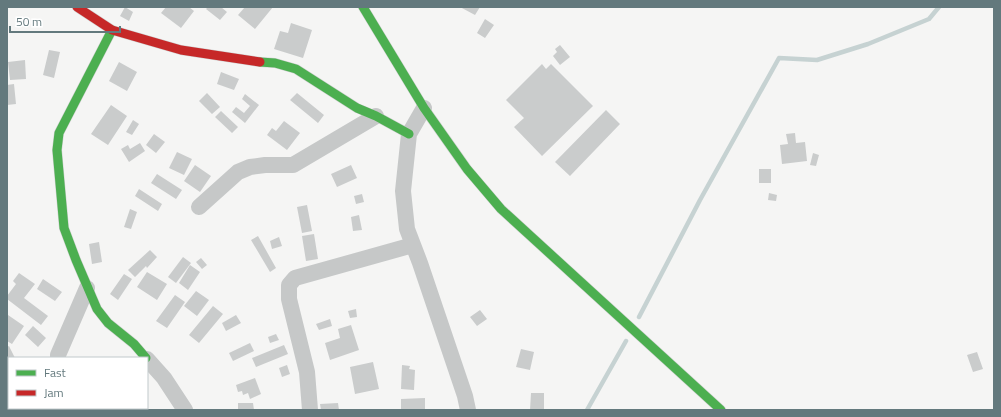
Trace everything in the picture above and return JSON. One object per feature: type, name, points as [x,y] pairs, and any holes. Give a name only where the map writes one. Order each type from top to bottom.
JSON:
[{"type":"street","points":[[77,7],[112,30],[181,50],[253,62],[275,63],[296,69],[356,108],[376,116],[409,134]]},
{"type":"street","points":[[363,7],[424,108],[467,169],[501,209],[721,410]]},
{"type":"street","points":[[112,30],[59,133],[56,150],[64,228],[87,288],[98,310],[108,323],[134,344],[146,357]]},
{"type":"street","points":[[424,108],[409,134],[403,192],[407,229],[465,396],[468,410]]},
{"type":"street","points":[[199,207],[238,172],[250,167],[266,165],[293,165],[376,116]]},
{"type":"street","points":[[310,410],[307,372],[289,299],[289,286],[295,278],[413,245]]},
{"type":"street","points":[[58,357],[87,288]]},
{"type":"street","points":[[148,359],[164,378],[185,410]]},
{"type":"building","points":[[125,7],[133,12],[129,21],[120,16]]},
{"type":"building","points":[[166,7],[189,7],[194,11],[181,28],[161,13]]},
{"type":"building","points":[[208,7],[221,7],[227,12],[220,20],[206,9]]},
{"type":"building","points":[[245,7],[273,7],[255,29],[238,15]]},
{"type":"building","points":[[460,7],[480,7],[475,15]]},
{"type":"building","points":[[485,19],[494,25],[485,38],[477,33]]},
{"type":"building","points":[[291,23],[312,30],[303,58],[274,49],[280,31],[288,33]]},
{"type":"building","points":[[560,45],[570,57],[560,65],[553,56],[557,52],[555,49]]},
{"type":"building","points":[[49,50],[60,52],[54,78],[43,75]]},
{"type":"building","points":[[25,60],[26,79],[10,80],[8,62]]},
{"type":"building","points":[[119,62],[137,72],[127,91],[109,81]]},
{"type":"building","points":[[542,64],[546,69],[551,64],[593,106],[542,156],[514,127],[524,118],[506,100]]},
{"type":"building","points":[[221,72],[239,79],[234,90],[217,84]]},
{"type":"building","points":[[14,84],[16,104],[7,105],[7,85]]},
{"type":"building","points":[[207,93],[220,107],[212,114],[199,101]]},
{"type":"building","points":[[297,93],[324,115],[318,123],[290,100]]},
{"type":"building","points":[[245,94],[259,105],[245,123],[232,112],[236,107],[244,113],[250,106],[242,99]]},
{"type":"building","points":[[111,105],[127,116],[108,145],[91,134]]},
{"type":"building","points":[[606,110],[620,124],[570,176],[555,162]]},
{"type":"building","points":[[221,111],[238,127],[232,133],[215,117]]},
{"type":"building","points":[[133,120],[139,124],[132,135],[126,132]]},
{"type":"building","points":[[284,121],[300,133],[287,150],[267,135],[272,128],[276,131]]},
{"type":"building","points":[[795,133],[796,143],[805,142],[807,161],[782,164],[780,145],[788,144],[786,134]]},
{"type":"building","points":[[154,134],[165,142],[156,153],[146,145]]},
{"type":"building","points":[[140,143],[145,151],[129,162],[121,149],[128,145],[130,149]]},
{"type":"building","points":[[177,152],[192,159],[184,175],[169,168]]},
{"type":"building","points":[[813,153],[819,155],[816,166],[810,165]]},
{"type":"building","points":[[195,165],[211,176],[200,192],[184,181]]},
{"type":"building","points":[[351,165],[357,178],[337,187],[331,174]]},
{"type":"building","points":[[759,169],[771,169],[771,183],[759,183]]},
{"type":"building","points":[[157,174],[182,190],[176,199],[151,183]]},
{"type":"building","points":[[139,189],[162,204],[158,211],[135,196]]},
{"type":"building","points":[[769,193],[777,195],[776,201],[768,200]]},
{"type":"building","points":[[362,194],[364,202],[356,204],[354,196]]},
{"type":"building","points":[[307,205],[312,231],[302,233],[297,207]]},
{"type":"building","points":[[130,209],[137,212],[131,229],[124,227]]},
{"type":"building","points":[[359,215],[362,230],[353,231],[351,217]]},
{"type":"building","points":[[314,234],[318,259],[306,261],[302,236]]},
{"type":"building","points":[[258,236],[276,268],[270,272],[251,240]]},
{"type":"building","points":[[279,237],[282,246],[272,249],[270,241]]},
{"type":"building","points":[[99,242],[102,262],[92,264],[89,244]]},
{"type":"building","points":[[150,250],[157,257],[147,268],[146,266],[135,277],[128,270]]},
{"type":"building","points":[[183,257],[191,263],[176,283],[168,277]]},
{"type":"building","points":[[201,258],[207,265],[202,269],[196,262]]},
{"type":"building","points":[[190,265],[200,272],[188,290],[179,283]]},
{"type":"building","points":[[147,272],[167,284],[157,300],[137,287]]},
{"type":"building","points":[[19,273],[35,284],[24,298],[48,316],[41,325],[7,299],[7,296],[16,284],[13,281]]},
{"type":"building","points":[[124,274],[132,279],[118,300],[110,294]]},
{"type":"building","points":[[43,279],[62,292],[55,301],[37,289]]},
{"type":"building","points":[[196,291],[209,300],[197,316],[184,306]]},
{"type":"building","points":[[175,295],[185,302],[167,328],[156,321]]},
{"type":"building","points":[[213,306],[223,314],[199,343],[189,335]]},
{"type":"building","points":[[356,309],[357,317],[350,318],[348,311]]},
{"type":"building","points":[[480,310],[487,319],[477,326],[470,317]]},
{"type":"building","points":[[8,315],[24,326],[12,344],[7,341]]},
{"type":"building","points":[[236,315],[241,323],[226,331],[222,323]]},
{"type":"building","points":[[330,319],[332,326],[319,330],[316,324]]},
{"type":"building","points":[[351,325],[359,350],[330,360],[325,343],[340,338],[338,329]]},
{"type":"building","points":[[33,326],[46,338],[38,347],[25,335]]},
{"type":"building","points":[[276,334],[279,340],[270,343],[268,337]]},
{"type":"building","points":[[250,343],[254,351],[233,361],[229,353]]},
{"type":"building","points":[[284,345],[288,354],[256,367],[252,358]]},
{"type":"building","points":[[9,346],[14,357],[8,357],[8,364],[7,362],[7,347]]},
{"type":"building","points":[[521,349],[534,352],[530,370],[516,367]]},
{"type":"building","points":[[977,352],[983,369],[973,372],[967,355]]},
{"type":"building","points":[[373,362],[379,389],[355,394],[350,367]]},
{"type":"building","points":[[287,365],[290,374],[282,377],[279,368]]},
{"type":"building","points":[[402,365],[410,366],[409,369],[415,370],[414,390],[401,389]]},
{"type":"building","points":[[255,378],[261,394],[250,399],[248,393],[243,395],[242,391],[238,392],[236,385]]},
{"type":"building","points":[[531,393],[544,393],[544,410],[530,410]]},
{"type":"building","points":[[425,398],[425,410],[401,410],[401,399]]},
{"type":"building","points":[[238,403],[253,403],[254,410],[238,410]]},
{"type":"building","points":[[338,403],[339,410],[321,410],[320,404]]},
{"type":"waterway","points":[[639,317],[700,200],[779,58],[817,60],[868,44],[929,19],[939,7]]},
{"type":"waterway","points":[[587,410],[626,341]]},
{"type":"traffic: fast","points":[[363,7],[424,108],[467,169],[501,209],[721,410]]},
{"type":"traffic: fast","points":[[112,30],[59,133],[57,150],[64,228],[97,309],[108,323],[134,344],[145,357]]},
{"type":"traffic: fast","points":[[260,62],[275,63],[296,69],[357,108],[376,116],[409,134]]},
{"type":"traffic: jam","points":[[77,7],[112,30],[181,50],[260,62]]}]
